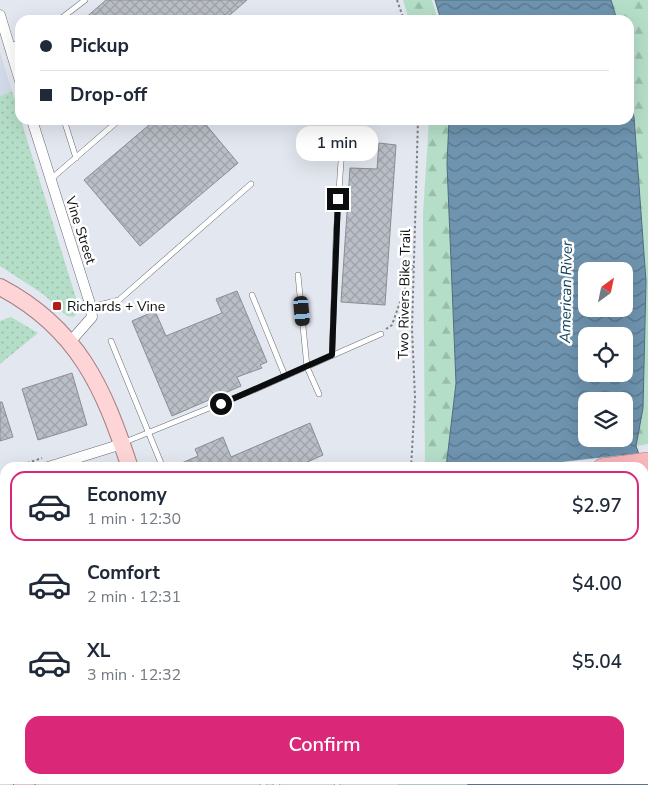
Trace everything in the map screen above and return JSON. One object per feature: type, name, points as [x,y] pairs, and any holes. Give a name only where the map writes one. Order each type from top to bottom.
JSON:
[{"type":"main road","points":[[0,287],[36,310],[70,342],[85,361],[103,393],[128,462]]},
{"type":"street","points":[[0,15],[15,65]]},
{"type":"street","name":"Vine Street","points":[[34,125],[91,307]]},
{"type":"street","points":[[70,342],[92,317],[91,307]]},
{"type":"street","points":[[76,462],[122,444]]},
{"type":"lane","points":[[66,15],[85,0]]},
{"type":"lane","points":[[9,46],[15,44]]},
{"type":"lane","points":[[66,125],[76,158]]},
{"type":"lane","points":[[51,179],[113,125]]},
{"type":"lane","points":[[332,355],[336,236],[341,161],[348,150],[368,136]]},
{"type":"lane","points":[[91,307],[120,300],[250,184]]},
{"type":"lane","points":[[298,275],[307,366],[319,394]]},
{"type":"lane","points":[[252,295],[285,376]]},
{"type":"lane","points":[[122,444],[380,334]]},
{"type":"lane","points":[[111,341],[161,462]]},
{"type":"path","points":[[397,0],[402,15]]},
{"type":"path","name":"Two Rivers Bike Trail","points":[[411,462],[415,398],[412,352],[418,125]]},
{"type":"path","points":[[380,334],[392,325],[414,263]]},
{"type":"shaded area","points":[[0,52],[12,91],[0,96]]},
{"type":"green space","points":[[403,0],[432,0],[436,15],[408,15]]},
{"type":"green space","points":[[611,0],[648,0],[648,444],[636,446],[640,405],[643,323],[641,241],[634,117],[634,15],[616,15]]},
{"type":"green space","points":[[12,91],[15,101],[15,125],[23,125],[80,311],[73,317],[67,316],[43,294],[0,266],[0,96]]},
{"type":"green space","points":[[429,125],[449,125],[447,164],[456,383],[447,462],[425,462],[423,214]]},
{"type":"green space","points":[[11,317],[38,333],[0,364],[0,321]]},
{"type":"green space","points":[[398,784],[468,784],[468,785]]},
{"type":"water","points":[[435,0],[611,0],[616,15],[440,15]]},
{"type":"water","name":"American River","points":[[634,117],[646,281],[643,408],[636,446],[642,462],[447,462],[456,383],[447,164],[449,125],[634,125]]},
{"type":"water","points":[[468,784],[648,784],[648,785]]},
{"type":"pier","points":[[641,453],[644,462],[562,462]]},
{"type":"building","points":[[106,0],[247,0],[230,15],[89,15]]},
{"type":"building","points":[[149,125],[206,125],[238,163],[140,246],[84,180]]},
{"type":"building","points":[[379,143],[396,145],[385,305],[341,302],[350,168],[377,169]]},
{"type":"building","points":[[237,291],[267,362],[260,365],[262,368],[237,377],[241,386],[172,416],[132,321],[155,311],[166,336],[222,313],[216,299]]},
{"type":"building","points":[[72,373],[87,425],[38,440],[22,389]]},
{"type":"building","points":[[0,402],[2,402],[13,437],[0,441]]},
{"type":"building","points":[[310,423],[323,455],[307,462],[184,462],[198,456],[195,449],[223,437],[231,457]]},
{"type":"place","name":"Richards + Vine","points":[[57,306]]},
{"type":"route","points":[[221,404],[332,355],[338,199]]}]
